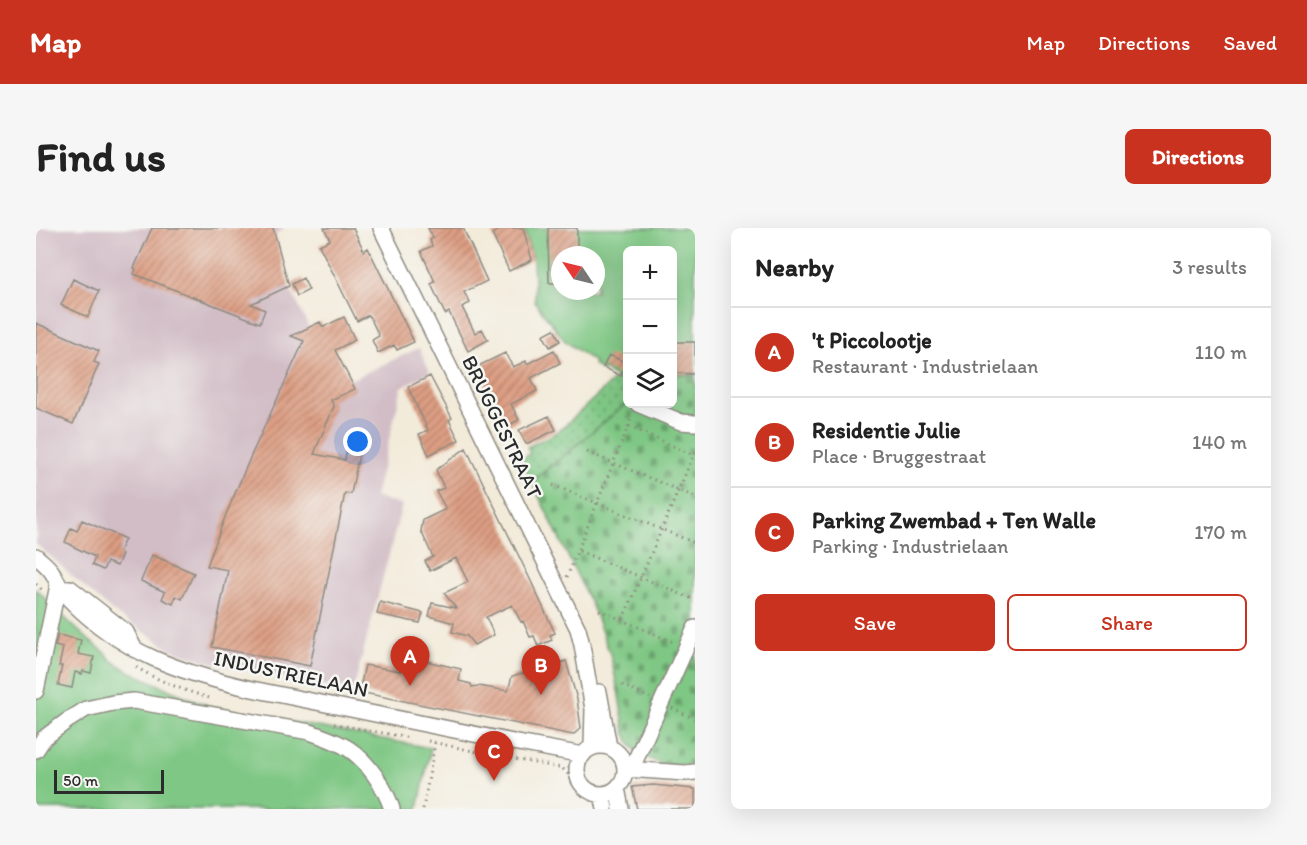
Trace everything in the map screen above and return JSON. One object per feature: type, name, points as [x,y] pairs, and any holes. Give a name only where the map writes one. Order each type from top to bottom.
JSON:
[{"type":"street","name":"BRUGGESTRAAT","points":[[381,228],[578,629],[593,709],[583,752]]},
{"type":"street","points":[[648,408],[681,422],[695,423]]},
{"type":"street","name":"INDUSTRIELAAN","points":[[36,556],[52,572],[66,597],[100,627],[125,645],[161,662],[216,681],[583,752]]},
{"type":"street","name":"INDUSTRIELAAN","points":[[36,571],[47,581],[58,585]]},
{"type":"street","points":[[36,691],[58,585]]},
{"type":"street","points":[[628,769],[616,751],[600,746],[583,752],[577,766],[580,782],[603,800],[617,788],[628,769],[695,628]]},
{"type":"street","name":"BRUGGESTRAAT","points":[[582,645],[594,672],[601,698],[609,747]]},
{"type":"street","points":[[36,750],[44,738],[86,709],[134,700],[310,732],[328,739],[349,749],[376,777],[387,794],[392,809]]},
{"type":"street","points":[[628,769],[676,773],[695,772]]},
{"type":"street","points":[[617,788],[621,809]]},
{"type":"path","points":[[560,593],[636,408]]},
{"type":"path","points":[[623,620],[694,454],[629,426]]},
{"type":"path","points":[[587,452],[695,497]]},
{"type":"path","points":[[553,485],[695,543]]},
{"type":"path","points":[[579,551],[695,600]]},
{"type":"path","points":[[600,610],[686,648]]},
{"type":"path","points":[[423,809],[435,743]]},
{"type":"path","points":[[583,752],[570,760],[570,775],[575,787],[585,795],[603,800]]},
{"type":"path","points":[[559,767],[570,775]]},
{"type":"shaded area","points":[[36,228],[285,228],[275,235],[289,286],[337,386],[419,348],[430,372],[402,387],[375,497],[402,505],[353,691],[209,662],[172,650],[112,611],[36,544]]},
{"type":"green space","points":[[524,228],[695,228],[695,375],[677,374],[677,246],[623,246],[623,383],[604,369],[602,371],[593,364],[594,362],[565,341],[535,302],[533,260]]},
{"type":"green space","points":[[677,374],[695,375],[695,766],[664,765],[638,754],[631,745],[625,732],[611,657],[593,608],[532,482],[623,406],[677,408]]},
{"type":"green space","points":[[616,378],[623,383],[623,406],[532,482],[521,459],[530,454],[527,447],[558,432]]},
{"type":"green space","points":[[36,589],[111,660],[172,691],[212,707],[431,748],[418,809],[36,809]]},
{"type":"building","points":[[152,228],[273,228],[289,286],[251,304],[265,310],[260,323],[134,274],[136,269],[134,268]]},
{"type":"building","points":[[324,228],[353,228],[364,251],[368,248],[414,342],[397,350],[394,345],[378,353],[372,340],[379,336],[369,315],[357,321],[319,245],[330,240]]},
{"type":"building","points":[[428,228],[463,228],[487,281],[464,292],[470,303],[462,307],[475,333],[482,329],[488,340],[468,351],[449,312],[445,314],[431,284],[435,282],[421,251],[432,246],[430,240],[433,238]]},
{"type":"building","points":[[504,228],[523,228],[532,260],[509,271],[492,234]]},
{"type":"building","points":[[548,228],[577,228],[577,246],[551,246],[551,283],[549,283]]},
{"type":"building","points":[[303,278],[309,290],[297,296],[292,284]]},
{"type":"building","points":[[73,279],[99,291],[88,317],[61,305]]},
{"type":"building","points":[[344,317],[355,340],[335,350],[355,389],[331,400],[334,406],[314,454],[345,460],[346,452],[359,454],[351,494],[345,493],[310,666],[212,647],[228,570],[207,566],[250,458],[304,341],[291,336],[320,322],[323,327]]},
{"type":"building","points":[[36,323],[99,351],[94,362],[99,364],[73,424],[36,408]]},
{"type":"building","points":[[554,329],[560,341],[550,347],[543,335]]},
{"type":"building","points":[[677,342],[695,342],[695,374],[677,373]]},
{"type":"building","points":[[554,350],[560,363],[531,378],[537,391],[511,404],[519,420],[505,427],[483,380],[474,368],[505,353],[513,367],[526,361],[527,364]]},
{"type":"building","points":[[609,355],[623,361],[621,376],[603,367]]},
{"type":"building","points":[[430,376],[452,418],[449,420],[459,440],[429,455],[419,434],[428,430],[408,387]]},
{"type":"building","points":[[549,416],[556,430],[526,444],[519,430]]},
{"type":"building","points":[[466,448],[555,633],[550,635],[552,640],[538,646],[534,636],[530,637],[512,605],[486,617],[494,635],[474,645],[467,636],[452,632],[454,623],[429,616],[432,603],[456,608],[444,593],[468,582],[456,558],[430,571],[425,561],[433,557],[421,531],[423,520],[446,509],[436,491],[444,488],[436,470]]},
{"type":"building","points":[[82,520],[125,539],[119,552],[122,554],[117,566],[107,562],[103,570],[92,565],[95,557],[65,542],[71,528],[77,531]]},
{"type":"building","points":[[152,555],[194,573],[182,599],[176,596],[173,604],[162,599],[165,592],[141,581]]},
{"type":"building","points":[[380,602],[423,613],[420,623],[377,614]]},
{"type":"building","points":[[58,635],[81,640],[78,654],[94,657],[91,673],[75,672],[72,688],[58,685],[63,648],[55,646]]},
{"type":"building","points":[[404,656],[461,669],[459,681],[471,684],[472,687],[508,691],[512,676],[566,661],[577,699],[581,728],[573,735],[359,692],[365,665],[400,671]]},
{"type":"building","points":[[653,785],[695,789],[695,809],[637,809],[632,787]]},
{"type":"place","name":"'t Piccolootje","points":[[410,686]]},
{"type":"place","name":"Residentie Julie","points":[[541,695]]},
{"type":"place","name":"Parking Zwembad + Ten Walle","points":[[494,781]]}]
